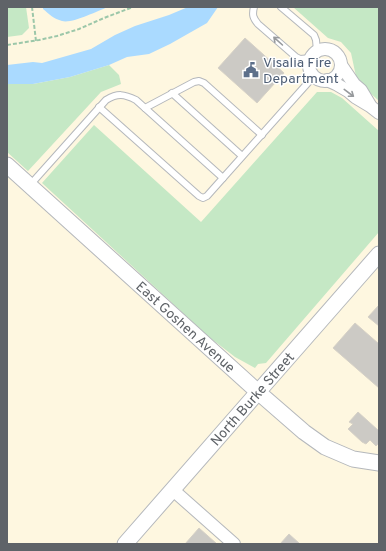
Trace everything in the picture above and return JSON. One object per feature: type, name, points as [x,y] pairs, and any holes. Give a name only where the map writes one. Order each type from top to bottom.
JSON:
[{"type":"street","points":[[322,49],[326,49],[331,50],[338,56],[341,65],[354,84],[361,90],[375,110],[336,84],[314,76],[309,67],[314,54],[322,49]]},
{"type":"street","points":[[327,80],[335,77],[340,70],[341,65]]},
{"type":"street","name":"East Goshen Avenue","points":[[7,165],[304,432],[325,447],[353,459],[379,463]]},
{"type":"street","name":"North Burke Street","points":[[125,544],[379,254]]},
{"type":"street","points":[[173,490],[234,544]]},
{"type":"lane","points":[[254,7],[252,12],[254,19],[296,57],[300,59],[314,54],[316,40],[314,35],[281,7]]},
{"type":"lane","points":[[99,107],[198,196],[203,198],[208,196],[314,76]]},
{"type":"lane","points":[[144,108],[194,82],[199,81],[204,83],[262,135]]},
{"type":"lane","points":[[172,93],[242,156]]},
{"type":"lane","points":[[30,185],[106,100],[113,96],[120,95],[128,96],[136,100],[223,178]]},
{"type":"path","points":[[32,7],[36,41]]},
{"type":"path","points":[[7,44],[36,41],[57,36],[79,29],[133,7]]},
{"type":"shaded area","points":[[7,7],[379,7],[379,544],[7,544]]},
{"type":"green space","points":[[7,7],[26,7],[29,28],[22,35],[7,37]]},
{"type":"green space","points":[[293,7],[379,7],[379,101],[357,81],[351,53],[341,42],[328,38]]},
{"type":"green space","points":[[109,65],[119,75],[121,84],[101,92],[28,171],[7,152],[7,84],[33,84],[70,77]]},
{"type":"green space","points":[[317,92],[331,92],[342,98],[379,131],[379,232],[266,363],[258,364],[255,368],[235,357],[209,337],[42,183],[94,125],[201,222]]},
{"type":"water","points":[[43,7],[108,7],[72,21],[62,21],[54,18],[43,9]]},
{"type":"water","points":[[188,7],[218,7],[207,23],[149,54],[127,57],[109,65],[70,77],[33,84],[7,84],[7,65],[33,62],[42,63],[91,49],[115,35],[135,26]]},
{"type":"building","name":"Visalia Fire Department","points":[[245,38],[284,73],[257,103],[218,68]]},
{"type":"building","points":[[379,305],[379,326],[368,317]]},
{"type":"building","points":[[355,323],[379,344],[379,388],[333,348]]},
{"type":"building","points":[[358,412],[379,431],[379,443],[376,446],[370,440],[366,444],[362,442],[348,429],[353,424],[349,422]]},
{"type":"building","points":[[199,528],[217,544],[185,544]]},
{"type":"building","points":[[289,534],[300,544],[280,544]]},
{"type":"place","name":"Visalia Fire Department","points":[[251,70]]}]
